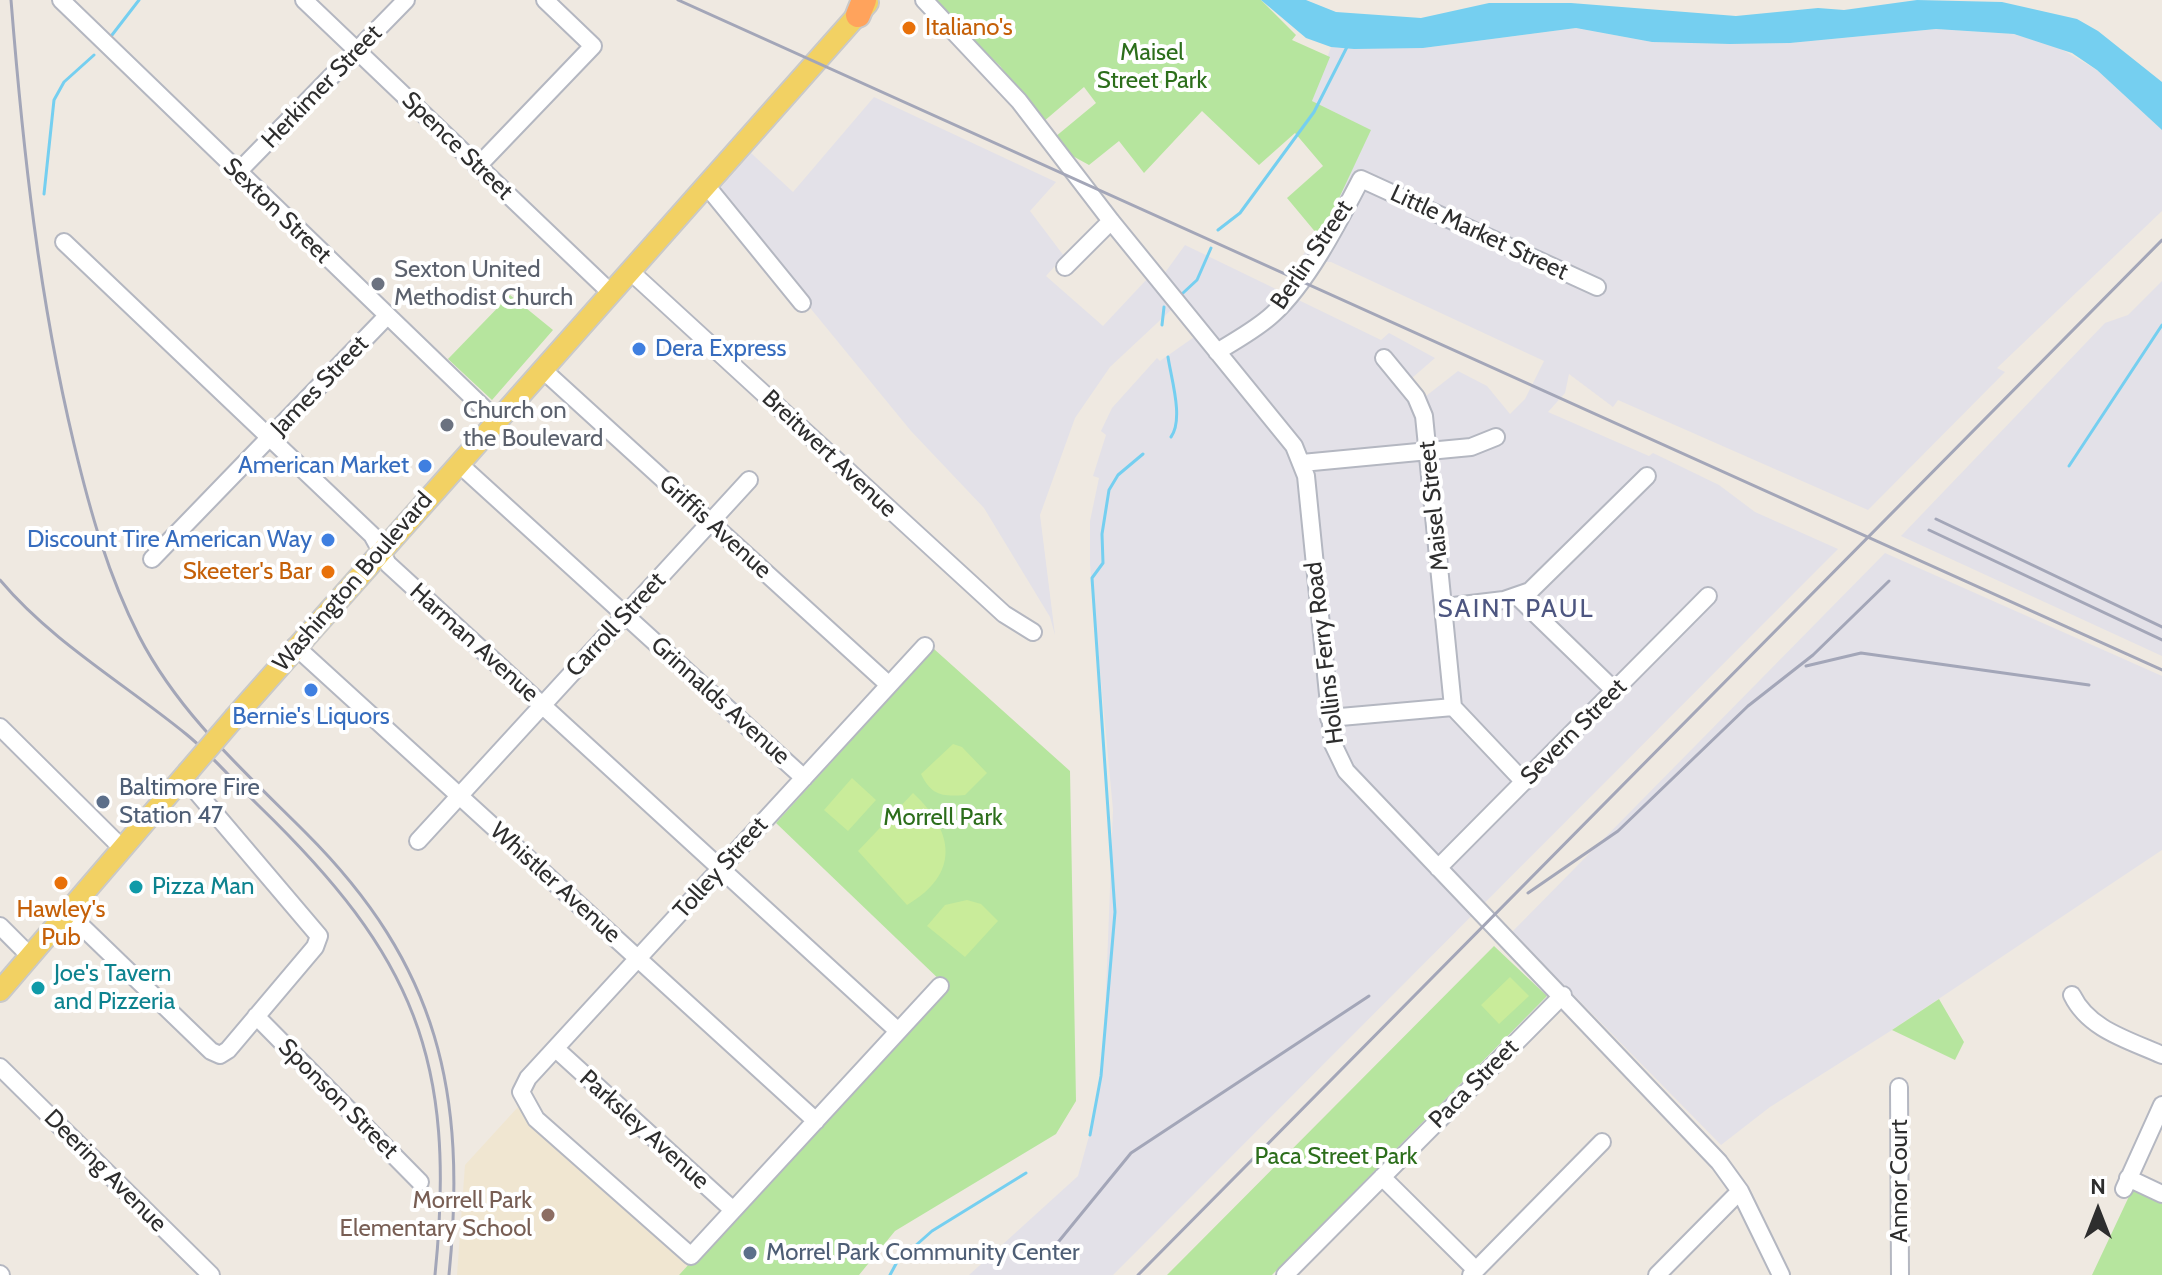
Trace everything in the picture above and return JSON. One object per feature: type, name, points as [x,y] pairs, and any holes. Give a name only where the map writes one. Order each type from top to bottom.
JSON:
[{"type":"main road","name":"Washington Boulevard","points":[[0,991],[295,646],[864,5]]},
{"type":"street","name":"Sexton Street","points":[[61,0],[496,420]]},
{"type":"street","name":"Spence Street","points":[[304,0],[610,292]]},
{"type":"street","name":"Herkimer Street","points":[[237,173],[406,0]]},
{"type":"street","points":[[477,167],[593,46],[545,0]]},
{"type":"street","name":"Hollins Ferry Road","points":[[924,0],[1019,101],[1111,221],[1294,446],[1302,463],[1333,744],[1346,771],[1693,1132],[1740,1191],[1781,1275]]},
{"type":"street","name":"Little Market Street","points":[[1361,179],[1597,287]]},
{"type":"street","name":"Berlin Street","points":[[1217,352],[1275,312],[1341,217],[1361,179]]},
{"type":"street","points":[[706,185],[802,303]]},
{"type":"street","points":[[1065,267],[1111,221]]},
{"type":"street","name":"Harman Avenue","points":[[64,242],[372,535],[379,552],[428,602],[898,1031]]},
{"type":"street","name":"Breitwert Avenue","points":[[630,271],[1004,614],[1033,632]]},
{"type":"street","name":"James Street","points":[[152,559],[387,316]]},
{"type":"street","name":"Maisel Street","points":[[1384,358],[1422,407],[1453,707]]},
{"type":"street","name":"Griffis Avenue","points":[[542,369],[889,685]]},
{"type":"street","points":[[1302,463],[1471,447],[1496,437]]},
{"type":"street","name":"Grinnalds Avenue","points":[[458,463],[804,778]]},
{"type":"street","points":[[1445,607],[1518,597],[1541,581],[1647,476]]},
{"type":"street","name":"Carroll Street","points":[[418,841],[749,480]]},
{"type":"street","name":"Severn Street","points":[[1438,868],[1708,596]]},
{"type":"street","points":[[1518,597],[1615,691]]},
{"type":"street","name":"Whistler Avenue","points":[[295,646],[816,1121]]},
{"type":"street","name":"Tolley Street","points":[[733,1210],[691,1256],[536,1119],[521,1092],[556,1049],[925,646]]},
{"type":"street","points":[[1329,718],[1453,707],[1524,782]]},
{"type":"street","points":[[0,727],[122,848]]},
{"type":"street","points":[[67,912],[211,1051],[220,1055],[256,1016],[315,947],[319,936],[185,775]]},
{"type":"street","points":[[0,926],[30,956]]},
{"type":"street","points":[[733,1210],[940,986]]},
{"type":"street","name":"Paca Street","points":[[1285,1275],[1563,995]]},
{"type":"street","points":[[2072,995],[2088,1018],[2101,1027],[2162,1055]]},
{"type":"street","name":"Sponson Street","points":[[256,1016],[420,1182]]},
{"type":"street","name":"Parksley Avenue","points":[[556,1049],[733,1210]]},
{"type":"street","name":"Deering Avenue","points":[[0,1067],[211,1275]]},
{"type":"street","name":"Annor Court","points":[[1899,1087],[1900,1275]]},
{"type":"street","points":[[2162,1105],[2126,1183],[2162,1194]]},
{"type":"street","points":[[1382,1177],[1473,1273],[1602,1142]]},
{"type":"street","points":[[1657,1275],[1740,1191]]},
{"type":"shaded area","points":[[1576,28],[1652,42],[1730,44],[1790,43],[1936,29],[2014,34],[2056,46],[2097,70],[2162,130],[2162,211],[1997,368],[2005,372],[1868,510],[1618,400],[1613,407],[1569,374],[1565,393],[1548,412],[1649,456],[1653,453],[1719,485],[1755,512],[1838,549],[1113,1275],[969,1275],[1078,1176],[1094,1118],[1104,1043],[1113,810],[1090,564],[1090,521],[1099,478],[1093,476],[1106,435],[1101,431],[1112,408],[1157,358],[1160,361],[1207,328],[1164,274],[1185,245],[1381,340],[1389,333],[1435,358],[1412,378],[1426,396],[1458,371],[1487,386],[1510,414],[1525,399],[1544,361],[1331,262],[1299,261],[1333,211],[1370,130],[1312,101],[1331,47],[1423,48]]},
{"type":"shaded area","points":[[874,97],[1056,182],[1030,211],[1064,256],[1046,276],[1103,326],[1147,279],[1171,310],[1110,367],[1075,418],[1040,515],[1055,635],[1050,617],[984,508],[911,431],[716,193],[751,153],[793,192]]},
{"type":"shaded area","points":[[2162,281],[2162,656],[1901,536],[2105,323],[2128,315]]},
{"type":"shaded area","points":[[1885,553],[2162,676],[2162,850],[1892,1030],[1770,1107],[1721,1145],[1512,932]]},
{"type":"shaded area","name":"Morrell Park Elementary School","points":[[518,1107],[688,1265],[679,1275],[457,1275],[465,1165]]},
{"type":"green space","name":"Maisel Street Park","points":[[929,0],[1261,0],[1296,35],[1292,40],[1330,57],[1312,101],[1371,130],[1333,211],[1317,234],[1287,198],[1323,166],[1295,133],[1259,165],[1202,111],[1144,173],[1119,141],[1089,165],[1069,154],[1055,137],[1096,103],[1084,87],[1043,122],[1000,66]]},
{"type":"green space","points":[[510,295],[553,330],[492,400],[448,359]]},
{"type":"green space","name":"Morrell Park","points":[[934,649],[1070,771],[1076,1101],[1056,1134],[895,1231],[859,1275],[679,1275],[944,984],[776,823]]},
{"type":"green space","points":[[953,744],[962,747],[987,773],[965,795],[938,793],[921,774]]},
{"type":"green space","points":[[852,778],[876,800],[848,831],[824,810]]},
{"type":"green space","points":[[913,793],[937,823],[944,837],[946,852],[936,880],[907,905],[858,851]]},
{"type":"green space","points":[[967,900],[981,904],[998,921],[965,957],[927,926],[945,905]]},
{"type":"green space","name":"Paca Street Park","points":[[1494,946],[1547,996],[1272,1275],[1167,1275]]},
{"type":"green space","points":[[1510,977],[1529,996],[1499,1024],[1481,1005]]},
{"type":"green space","points":[[1939,999],[1964,1042],[1955,1060],[1892,1030]]},
{"type":"green space","points":[[2132,1190],[2162,1204],[2162,1275],[2092,1275]]},
{"type":"water","points":[[1261,0],[1306,0],[1336,12],[1421,18],[1489,3],[1571,3],[1736,16],[1818,8],[1844,10],[1917,0],[2002,2],[2077,19],[2098,31],[2162,82],[2162,130],[2097,70],[2072,53],[2014,34],[1936,29],[1790,43],[1730,44],[1652,42],[1576,28],[1423,48],[1354,49],[1331,47],[1306,38]]},
{"type":"waterway","points":[[112,35],[139,0]]},
{"type":"waterway","points":[[1218,230],[1240,213],[1314,112],[1348,45]]},
{"type":"waterway","points":[[44,194],[54,100],[64,82],[94,55]]},
{"type":"waterway","points":[[1183,293],[1197,280],[1211,248]]},
{"type":"waterway","points":[[1162,325],[1164,307]]},
{"type":"waterway","points":[[2069,466],[2162,325]]},
{"type":"waterway","points":[[1168,357],[1177,409],[1171,437]]},
{"type":"waterway","points":[[1090,1135],[1101,1076],[1115,912],[1092,578],[1103,563],[1102,534],[1109,490],[1118,475],[1143,454]]},
{"type":"waterway","points":[[890,1275],[897,1262],[932,1231],[1026,1173]]},
{"type":"railway","points":[[11,0],[27,168],[51,334],[80,469],[109,566],[139,636],[173,691],[215,741],[351,883],[387,933],[414,983],[434,1036],[447,1090],[453,1148],[449,1275]]},
{"type":"railway","points":[[678,0],[2162,670]]},
{"type":"railway","points":[[1138,1275],[2162,240]]},
{"type":"railway","points":[[1936,519],[2162,627]]},
{"type":"railway","points":[[1929,530],[2162,640]]},
{"type":"railway","points":[[0,580],[42,623],[186,734],[214,760],[312,860],[355,912],[389,963],[413,1016],[430,1071],[439,1132],[440,1199],[435,1275]]},
{"type":"railway","points":[[1528,893],[1618,831],[1748,706],[1813,655],[1889,581]]},
{"type":"railway","points":[[1806,666],[1861,653],[2089,685]]},
{"type":"railway","points":[[1046,1257],[1131,1153],[1369,996]]},
{"type":"place","name":"Italiano's","points":[[909,28]]},
{"type":"place","name":"Sexton United Methodist Church","points":[[378,284]]},
{"type":"place","name":"Dera Express","points":[[639,349]]},
{"type":"place","name":"Church on the Boulevard","points":[[447,425]]},
{"type":"place","name":"American Market","points":[[425,466]]},
{"type":"place","name":"Discount Tire American Way","points":[[328,540]]},
{"type":"place","name":"Skeeter's Bar","points":[[328,572]]},
{"type":"place","name":"Bernie's Liquors","points":[[311,690]]},
{"type":"place","name":"Baltimore Fire Station 47","points":[[103,802]]},
{"type":"place","name":"Hawley's Pub","points":[[61,883]]},
{"type":"place","name":"Pizza Man","points":[[136,887]]},
{"type":"place","name":"Joe's Tavern and Pizzeria","points":[[38,988]]},
{"type":"place","name":"Morrell Park Elementary School","points":[[548,1215]]},
{"type":"place","name":"Morrel Park Community Center","points":[[750,1253]]},
{"type":"district","name":"SAINT PAUL","points":[[1516,609]]}]
